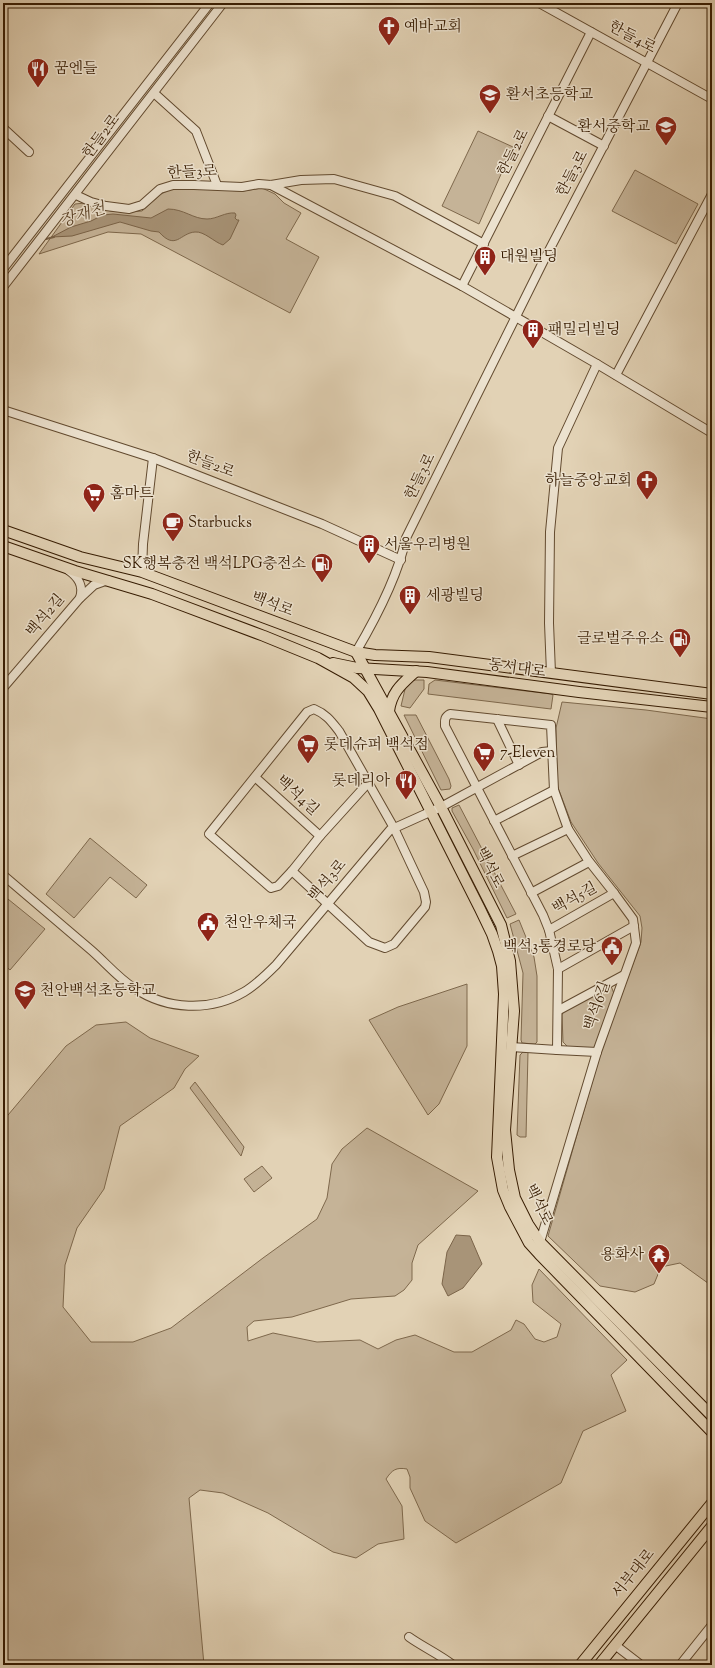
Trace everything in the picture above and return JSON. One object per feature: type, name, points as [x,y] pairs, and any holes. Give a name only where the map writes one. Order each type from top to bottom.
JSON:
[{"type":"main road","name":"백석로","points":[[3,530],[80,557],[142,572],[356,652],[361,668],[389,711],[441,807],[502,926],[510,961],[514,1011],[505,1130],[509,1170],[515,1198],[528,1224],[540,1242],[712,1416]]},
{"type":"main road","name":"백석로","points":[[3,546],[64,567],[152,594],[264,636],[318,658],[354,678],[368,691],[379,709],[492,934],[502,966],[504,994],[497,1157],[503,1190],[510,1207],[526,1238],[539,1254],[709,1428],[712,1437]]},
{"type":"main road","name":"동서대로","points":[[356,652],[375,655],[429,657],[712,694]]},
{"type":"main road","name":"동서대로","points":[[318,658],[334,663],[361,668],[416,671],[712,707]]},
{"type":"main road","points":[[361,668],[368,691]]},
{"type":"main road","points":[[389,711],[390,701],[394,693],[416,671]]},
{"type":"main road","name":"서부대로","points":[[580,1665],[710,1506],[712,1497]]},
{"type":"main road","name":"서부대로","points":[[599,1665],[712,1526]]},
{"type":"street","name":"한들2로","points":[[3,269],[210,3]]},
{"type":"street","name":"한들2로","points":[[3,287],[223,3]]},
{"type":"street","name":"한들4로","points":[[539,3],[712,99]]},
{"type":"street","name":"한들3로","points":[[356,652],[366,636],[401,560],[406,538],[516,316],[678,3]]},
{"type":"street","name":"한들2로","points":[[462,286],[591,32]]},
{"type":"street","points":[[154,93],[196,131],[217,185]]},
{"type":"street","points":[[548,116],[604,146]]},
{"type":"street","points":[[3,128],[29,152]]},
{"type":"street","name":"한들3로","points":[[76,194],[91,202],[106,206],[129,209],[142,205],[160,189],[173,185],[217,185],[242,187],[259,184],[271,185],[301,180],[334,179],[395,196],[484,244]]},
{"type":"street","name":"한들3로","points":[[271,185],[516,316],[712,433]]},
{"type":"street","points":[[616,375],[712,194]]},
{"type":"street","points":[[551,673],[549,623],[550,532],[558,448],[597,364]]},
{"type":"street","name":"한들2로","points":[[3,410],[154,458],[322,524],[401,560]]},
{"type":"street","points":[[142,572],[143,544],[154,458]]},
{"type":"street","points":[[64,567],[74,575],[79,582],[81,592],[80,598]]},
{"type":"street","name":"백석2길","points":[[3,688],[80,598],[94,585],[108,580]]},
{"type":"street","points":[[292,871],[369,942],[385,948],[394,944],[425,906],[426,902],[424,892],[394,828],[338,731],[322,712],[314,710],[307,712],[256,778],[209,834],[271,888],[278,886],[320,836],[368,783]]},
{"type":"street","name":"백석5길","points":[[551,725],[450,714],[444,719],[445,726],[549,930],[558,969],[557,1050]]},
{"type":"street","points":[[497,719],[519,765]]},
{"type":"street","name":"백석6길","points":[[540,1242],[597,1052],[636,943],[633,919],[589,862],[568,829],[554,790],[551,725]]},
{"type":"street","name":"백석3로","points":[[3,875],[134,988],[160,1000],[184,1006],[210,1005],[225,1001],[244,992],[262,979],[390,830],[441,807],[542,752],[552,751]]},
{"type":"street","name":"백석4길","points":[[256,778],[320,836]]},
{"type":"street","points":[[494,821],[554,790]]},
{"type":"street","points":[[512,856],[568,829]]},
{"type":"street","name":"백석5길","points":[[531,893],[589,862]]},
{"type":"street","name":"백석5길","points":[[549,930],[614,893]]},
{"type":"street","points":[[558,969],[634,926]]},
{"type":"street","points":[[558,1010],[624,975]]},
{"type":"street","points":[[512,1047],[597,1052]]},
{"type":"street","points":[[680,1665],[712,1626]]},
{"type":"street","points":[[409,1637],[422,1647],[441,1655],[454,1665]]},
{"type":"street","points":[[615,1645],[641,1665]]},
{"type":"shaded area","points":[[478,131],[513,147],[479,224],[442,206]]},
{"type":"shaded area","points":[[635,170],[698,204],[676,244],[612,211]]},
{"type":"shaded area","points":[[179,188],[243,191],[262,188],[275,194],[284,203],[301,213],[286,239],[319,257],[290,313],[141,234],[108,232],[39,254],[75,204],[85,203],[96,208],[111,211],[142,211],[161,194],[169,190]]},
{"type":"shaded area","points":[[168,209],[174,209],[202,219],[235,213],[235,218],[239,220],[230,239],[223,245],[198,232],[190,233],[174,241],[165,237],[159,232],[120,222],[72,236],[52,237],[71,227],[91,221],[103,215],[113,214],[151,218]]},
{"type":"shaded area","points":[[414,680],[424,680],[424,689],[410,708],[401,706],[406,685]]},
{"type":"shaded area","points":[[435,680],[551,694],[553,695],[551,709],[428,694],[429,684]]},
{"type":"shaded area","points":[[562,702],[646,710],[712,719],[712,1286],[680,1263],[661,1267],[654,1284],[635,1292],[600,1286],[548,1236],[601,1051],[641,942],[642,928],[640,916],[598,863],[571,822],[557,785],[556,728]]},
{"type":"shaded area","points":[[404,715],[416,715],[449,779],[451,786],[450,789],[441,790]]},
{"type":"shaded area","points":[[459,805],[516,914],[507,918],[473,849],[452,811],[452,808]]},
{"type":"shaded area","points":[[90,838],[147,885],[136,898],[110,877],[74,918],[46,894]]},
{"type":"shaded area","points":[[3,895],[45,929],[10,970],[3,964]]},
{"type":"shaded area","points":[[519,920],[534,957],[537,976],[537,1042],[535,1044],[522,1043],[521,1040],[523,973],[510,924]]},
{"type":"shaded area","points":[[467,984],[467,1046],[439,1104],[428,1115],[369,1020],[398,1007]]},
{"type":"shaded area","points":[[611,986],[615,996],[595,1049],[570,1049],[563,1042],[562,1015],[564,1010]]},
{"type":"shaded area","points":[[126,1022],[150,1038],[199,1056],[185,1069],[174,1088],[120,1126],[104,1189],[77,1228],[65,1265],[63,1307],[91,1342],[133,1342],[171,1328],[317,1219],[327,1198],[332,1164],[342,1149],[367,1128],[478,1191],[418,1245],[412,1263],[412,1280],[404,1290],[395,1296],[351,1299],[292,1317],[254,1321],[247,1327],[248,1341],[273,1333],[317,1342],[360,1340],[378,1349],[396,1340],[415,1335],[454,1352],[472,1352],[511,1330],[516,1320],[524,1324],[535,1339],[544,1342],[557,1337],[561,1324],[533,1302],[532,1285],[539,1269],[627,1360],[611,1375],[626,1411],[583,1431],[561,1483],[456,1543],[425,1521],[410,1488],[410,1477],[407,1469],[400,1468],[395,1470],[390,1473],[386,1479],[402,1506],[404,1539],[378,1544],[356,1558],[333,1552],[268,1513],[223,1493],[200,1490],[189,1498],[204,1665],[3,1665],[3,1121],[66,1046],[96,1025]]},
{"type":"shaded area","points":[[523,1052],[528,1052],[526,1137],[520,1137],[517,1135],[520,1055]]},
{"type":"shaded area","points":[[195,1082],[244,1147],[241,1156],[190,1088]]},
{"type":"shaded area","points":[[262,1166],[272,1178],[254,1192],[244,1179]]},
{"type":"shaded area","points":[[456,1235],[470,1236],[482,1264],[463,1288],[448,1296],[442,1284],[447,1252]]},
{"type":"waterway","name":"장재천","points":[[46,239],[54,237]]},
{"type":"place","name":"예바교회","points":[[389,46]]},
{"type":"place","name":"꿈엔들","points":[[38,88]]},
{"type":"place","name":"환서초등학교","points":[[490,114]]},
{"type":"place","name":"환서중학교","points":[[666,146]]},
{"type":"place","name":"대원빌딩","points":[[485,276]]},
{"type":"place","name":"패밀리빌딩","points":[[533,350]]},
{"type":"place","name":"하늘중앙교회","points":[[647,500]]},
{"type":"place","name":"홈마트","points":[[94,514]]},
{"type":"place","name":"Starbucks","points":[[173,542]]},
{"type":"place","name":"서울우리병원","points":[[369,564]]},
{"type":"place","name":"SK행복충전 백석LPG충전소","points":[[322,584]]},
{"type":"place","name":"세광빌딩","points":[[410,616]]},
{"type":"place","name":"글로벌주유소","points":[[680,658]]},
{"type":"place","name":"롯데슈퍼 백석점","points":[[308,764]]},
{"type":"place","name":"7-Eleven","points":[[484,772]]},
{"type":"place","name":"롯데리아","points":[[406,800]]},
{"type":"place","name":"천안우체국","points":[[208,942]]},
{"type":"place","name":"백석3통경로당","points":[[612,966]]},
{"type":"place","name":"천안백석초등학교","points":[[25,1010]]},
{"type":"place","name":"용화사","points":[[659,1274]]}]
